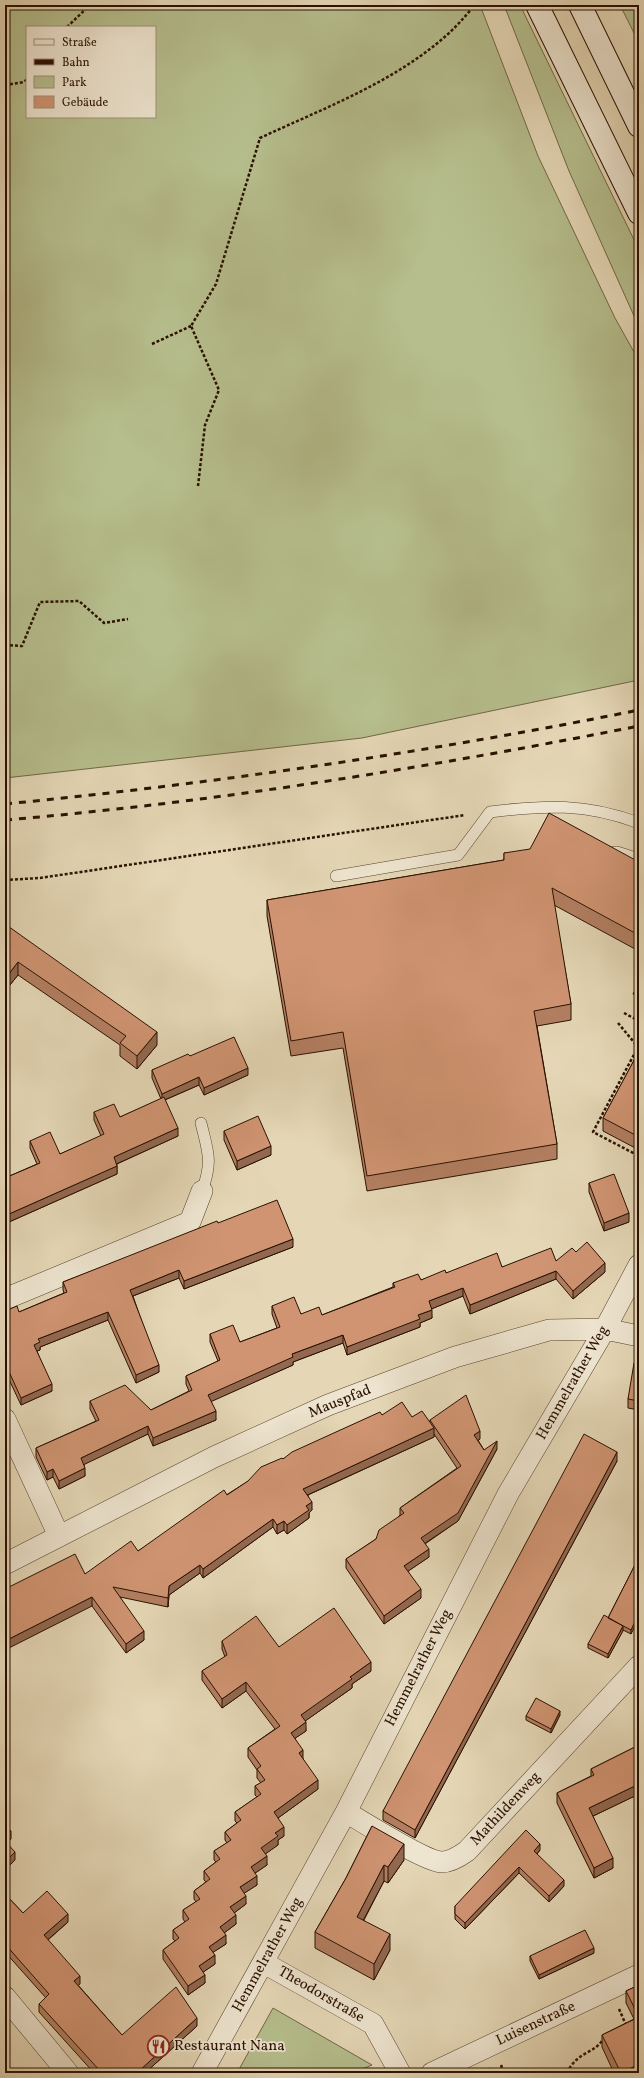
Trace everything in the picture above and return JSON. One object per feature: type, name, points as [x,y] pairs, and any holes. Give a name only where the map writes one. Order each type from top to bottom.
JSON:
[{"type":"main road","points":[[537,5],[639,213]]},
{"type":"main road","points":[[580,5],[639,126]]},
{"type":"street","points":[[5,1299],[190,1222],[202,1191]]},
{"type":"street","name":"Hemmelrather Weg","points":[[202,2073],[346,1812],[508,1494],[605,1329],[639,1265]]},
{"type":"street","name":"Mauspfad","points":[[5,1564],[214,1457],[335,1402],[455,1357],[549,1330],[605,1329],[639,1336]]},
{"type":"street","points":[[5,1419],[59,1536]]},
{"type":"street","name":"Mathildenweg","points":[[346,1812],[424,1857],[442,1862],[458,1858],[467,1851],[639,1666]]},
{"type":"street","name":"Theodorstraße","points":[[264,1962],[373,2024],[400,2073]]},
{"type":"street","name":"Luisenstraße","points":[[432,2073],[639,1974]]},
{"type":"street","points":[[7,2003],[68,2073]]},
{"type":"lane","points":[[336,876],[458,855],[490,812],[520,808],[569,806],[616,814],[639,823]]},
{"type":"lane","points":[[607,853],[617,852],[639,859]]},
{"type":"lane","points":[[201,1123],[209,1153],[209,1173],[202,1191]]},
{"type":"path","points":[[68,26],[90,5]]},
{"type":"path","points":[[152,344],[191,326],[216,284],[260,138],[338,102],[405,66],[448,34],[475,5]]},
{"type":"path","points":[[5,86],[24,82],[26,80]]},
{"type":"path","points":[[191,326],[219,390],[205,425],[198,486]]},
{"type":"path","points":[[5,645],[22,646],[40,602],[79,601],[104,623],[128,619]]},
{"type":"path","points":[[5,880],[48,877],[490,812]]},
{"type":"path","points":[[633,993],[639,996]]},
{"type":"path","points":[[624,1013],[639,1021]]},
{"type":"path","points":[[618,1023],[638,1047],[593,1132],[639,1156]]},
{"type":"path","points":[[609,1989],[627,2025],[621,2028]]},
{"type":"path","points":[[567,2073],[576,2058],[600,2045],[604,2036]]},
{"type":"green space","points":[[5,5],[480,5],[538,156],[615,318],[639,361],[639,680],[362,738],[5,778]]},
{"type":"green space","points":[[504,5],[520,5],[639,250],[639,327],[569,171]]},
{"type":"green space","points":[[620,5],[639,5],[639,43]]},
{"type":"green space","points":[[273,2008],[372,2065],[353,2073],[237,2073]]},
{"type":"building","points":[[549,813],[639,862],[639,926],[635,933],[552,888],[571,1004],[534,1011],[557,1144],[367,1176],[343,1032],[291,1041],[267,900],[504,860],[504,853],[530,849]]},
{"type":"building","points":[[5,924],[157,1032],[137,1056],[120,1043],[126,1036],[18,962],[5,979]]},
{"type":"building","points":[[234,1037],[248,1068],[204,1088],[199,1077],[162,1094],[152,1070],[188,1054],[190,1056]]},
{"type":"building","points":[[639,1051],[639,1137],[603,1118]]},
{"type":"building","points":[[164,1097],[178,1128],[114,1157],[117,1166],[9,1214],[5,1205],[5,1178],[40,1163],[30,1141],[50,1132],[60,1154],[104,1134],[94,1112],[114,1104],[120,1117]]},
{"type":"building","points":[[258,1116],[271,1146],[237,1161],[224,1131]]},
{"type":"building","points":[[614,1174],[629,1213],[604,1223],[589,1183]]},
{"type":"building","points":[[277,1200],[293,1239],[184,1281],[179,1270],[130,1290],[159,1365],[136,1375],[108,1312],[38,1339],[40,1342],[34,1345],[52,1384],[21,1398],[5,1363],[5,1311],[17,1306],[19,1312],[67,1292],[63,1282],[217,1221],[218,1223]]},
{"type":"building","points":[[587,1242],[605,1263],[573,1291],[556,1271],[470,1305],[463,1288],[429,1301],[432,1310],[418,1315],[420,1319],[347,1347],[343,1335],[292,1354],[293,1357],[208,1395],[216,1411],[153,1438],[148,1426],[81,1458],[85,1468],[59,1481],[53,1469],[47,1472],[36,1448],[99,1420],[90,1401],[125,1385],[151,1410],[192,1390],[186,1376],[220,1360],[210,1334],[233,1325],[240,1342],[280,1327],[272,1306],[294,1297],[301,1314],[319,1307],[322,1315],[395,1287],[393,1283],[418,1274],[421,1280],[445,1270],[446,1273],[497,1253],[502,1267],[551,1248],[556,1261],[572,1248],[576,1252]]},
{"type":"building","points":[[634,1363],[639,1364],[639,1401],[628,1399]]},
{"type":"building","points":[[466,1395],[480,1431],[474,1435],[484,1450],[497,1441],[458,1513],[421,1538],[429,1549],[404,1566],[421,1589],[384,1616],[346,1559],[376,1539],[379,1530],[404,1513],[400,1508],[461,1466],[430,1420]]},
{"type":"building","points":[[402,1402],[412,1417],[422,1411],[434,1428],[303,1489],[312,1502],[306,1506],[309,1510],[287,1525],[284,1521],[277,1525],[273,1519],[203,1569],[200,1565],[169,1586],[168,1598],[113,1587],[144,1631],[126,1644],[92,1597],[5,1641],[5,1589],[75,1554],[85,1574],[131,1541],[138,1551],[224,1490],[227,1495],[248,1481],[261,1467],[282,1458],[283,1459],[292,1452],[380,1412],[382,1415]]},
{"type":"building","points":[[584,1434],[617,1452],[415,1830],[383,1811]]},
{"type":"building","points":[[639,1557],[639,1614],[631,1630],[608,1618]]},
{"type":"building","points":[[334,1608],[371,1662],[350,1677],[352,1679],[301,1715],[306,1722],[291,1733],[303,1750],[299,1753],[318,1780],[274,1812],[284,1827],[275,1833],[278,1836],[261,1848],[267,1856],[251,1867],[257,1876],[240,1887],[246,1896],[230,1907],[236,1915],[220,1927],[226,1935],[209,1947],[215,1955],[199,1966],[205,1975],[188,1986],[163,1950],[179,1938],[173,1930],[189,1919],[183,1910],[200,1899],[194,1891],[210,1879],[204,1871],[220,1859],[214,1851],[231,1840],[225,1832],[241,1820],[235,1812],[261,1794],[255,1786],[265,1780],[257,1769],[261,1766],[248,1748],[280,1726],[246,1682],[222,1699],[202,1671],[227,1655],[222,1641],[256,1616],[279,1647]]},
{"type":"building","points":[[604,1615],[623,1626],[608,1654],[588,1644]]},
{"type":"building","points":[[536,1698],[560,1711],[551,1729],[526,1716]]},
{"type":"building","points":[[639,1745],[639,1784],[589,1808],[613,1858],[594,1868],[557,1793],[594,1775],[591,1769]]},
{"type":"building","points":[[5,1825],[11,1831],[5,1836]]},
{"type":"building","points":[[372,1826],[404,1844],[388,1867],[384,1865],[357,1917],[390,1934],[374,1964],[315,1932],[346,1878]]},
{"type":"building","points":[[526,1830],[540,1844],[534,1851],[564,1880],[549,1896],[519,1867],[465,1923],[455,1914],[455,1906]]},
{"type":"building","points":[[5,1841],[15,1852],[5,1862]]},
{"type":"building","points":[[47,1891],[68,1914],[44,1935],[80,1976],[74,1981],[122,2035],[176,1987],[197,2018],[139,2071],[141,2073],[102,2073],[39,2004],[49,1994],[5,1944],[5,1894],[23,1913]]},
{"type":"building","points":[[585,1930],[594,1948],[539,1975],[530,1956]]},
{"type":"building","points":[[639,1985],[639,2017],[626,1991]]},
{"type":"building","points":[[639,2017],[639,2064],[621,2073],[602,2035]]},
{"type":"building","points":[[490,2068],[493,2073],[479,2073]]},
{"type":"railway","points":[[5,804],[85,796],[324,765],[403,753],[639,710]]},
{"type":"railway","points":[[5,820],[165,803],[324,782],[639,726]]},
{"type":"place","name":"Restaurant Nana","points":[[158,2046]]}]
